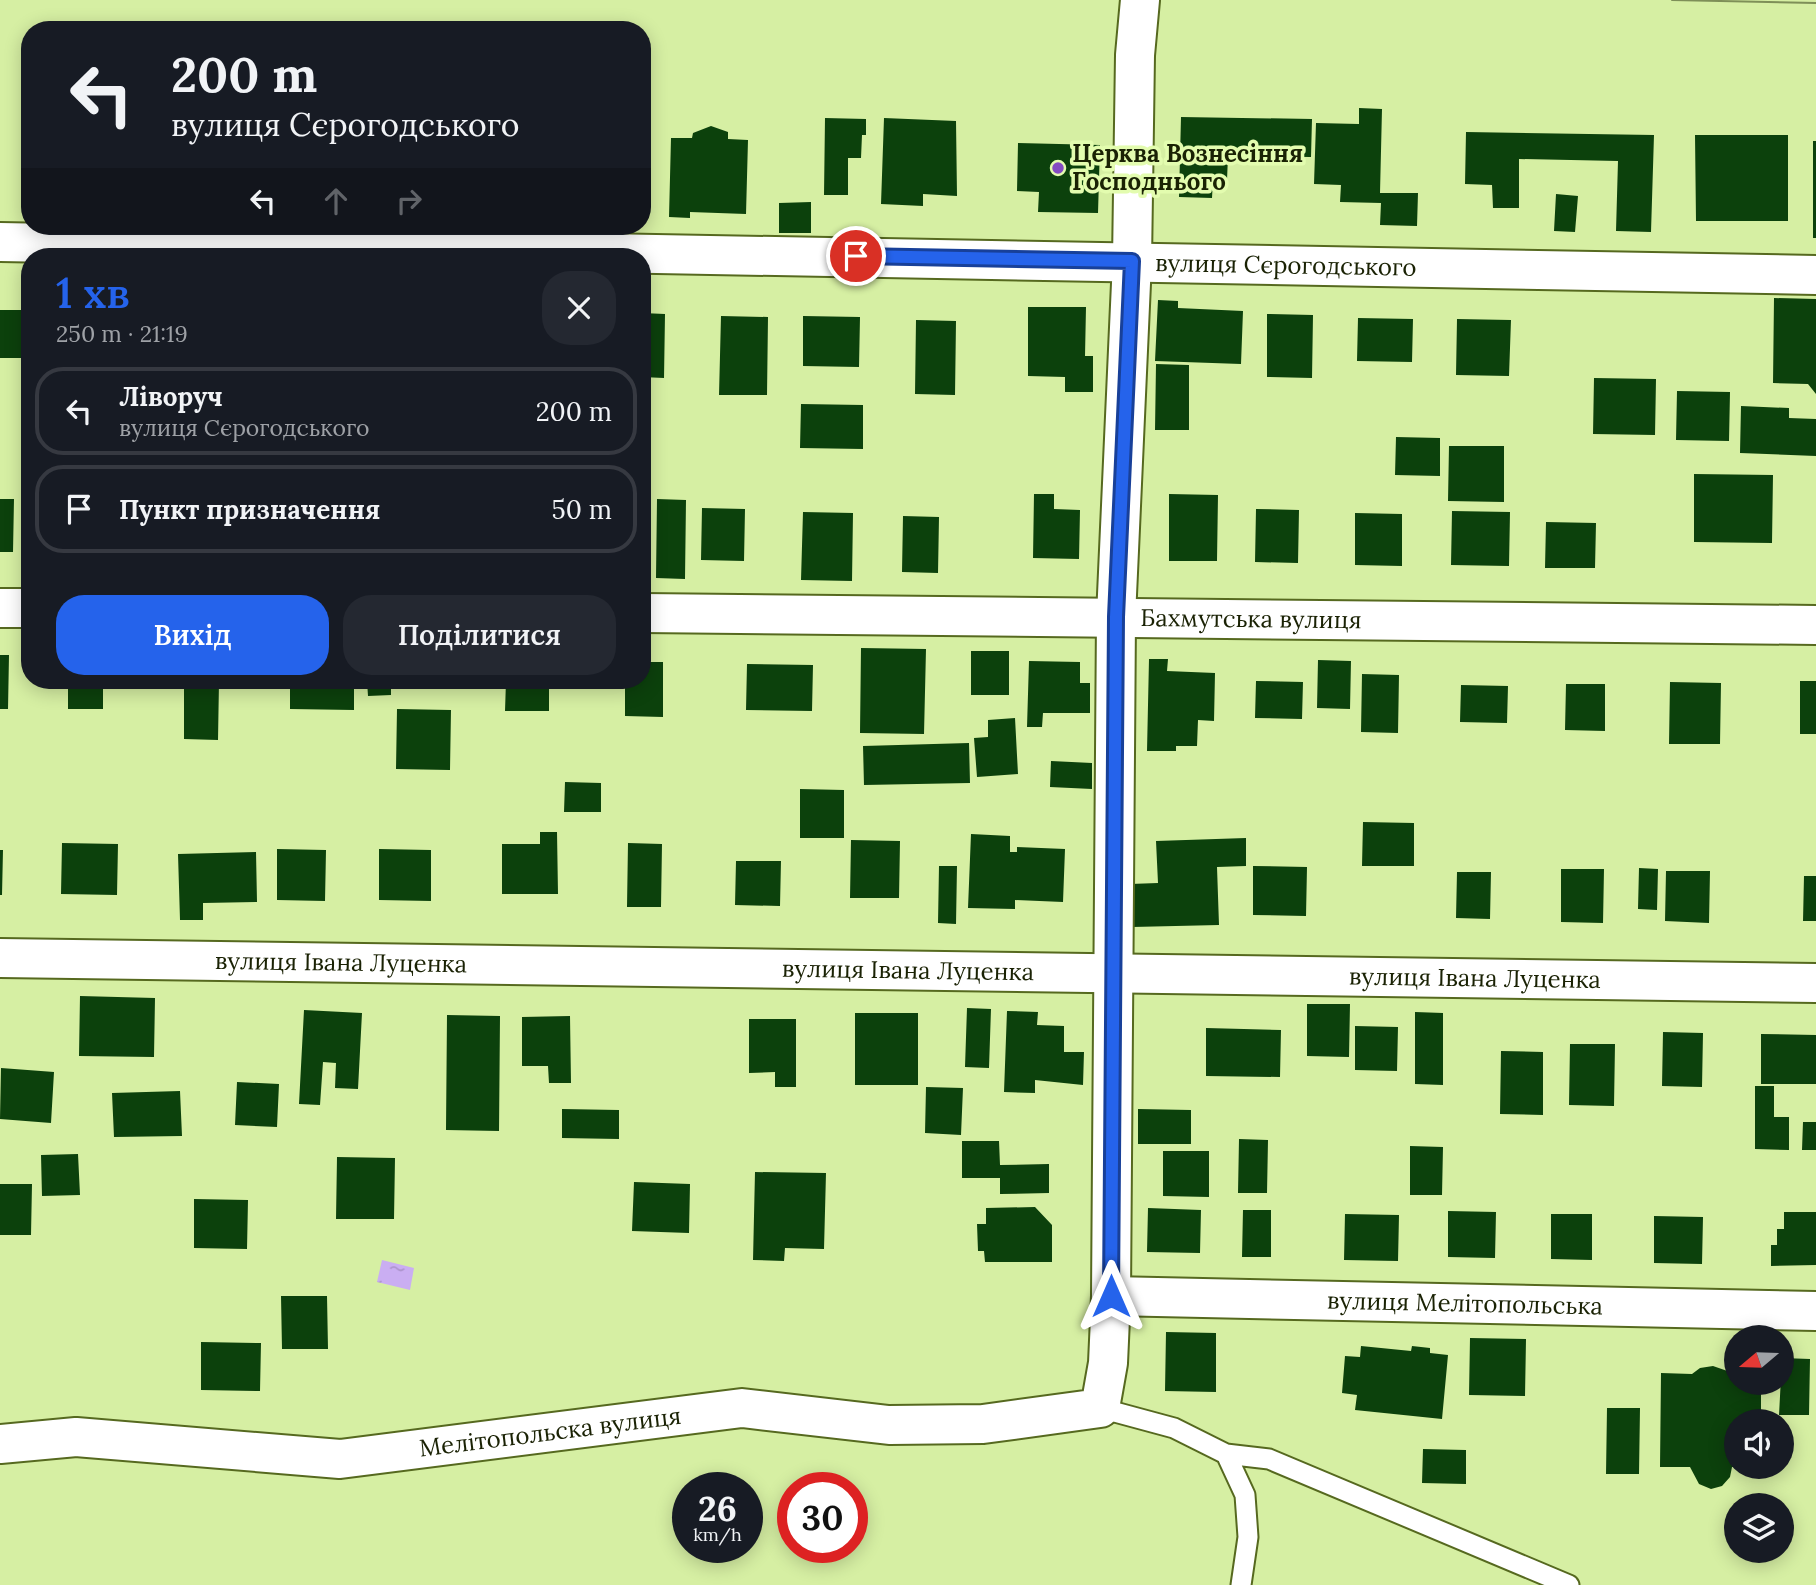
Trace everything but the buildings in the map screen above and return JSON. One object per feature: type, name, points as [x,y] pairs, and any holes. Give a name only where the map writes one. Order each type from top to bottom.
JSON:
[{"type":"street","points":[[1100,1408],[1108,1363],[1111,1296],[1116,617],[1132,261],[1135,55],[1140,0]]},
{"type":"street","name":"вулиця Сєрогодського","points":[[0,242],[357,248]]},
{"type":"street","name":"вулиця Сєрогодського","points":[[651,253],[1816,275]]},
{"type":"street","points":[[0,608],[21,608]]},
{"type":"street","name":"Бахмутська вулиця","points":[[651,613],[1816,625]]},
{"type":"street","name":"вулиця Івана Луценка","points":[[0,958],[1816,983]]},
{"type":"street","name":"вулиця Мелітопольська","points":[[1111,1296],[1816,1311]]},
{"type":"street","name":"Мелітопольска вулиця","points":[[0,1444],[76,1437],[340,1459],[742,1408],[889,1425],[983,1424],[1100,1408]]},
{"type":"lane","points":[[1100,1408],[1174,1428],[1226,1454],[1269,1459],[1569,1585]]},
{"type":"lane","points":[[1226,1454],[1245,1495],[1248,1537],[1241,1585]]},
{"type":"water","points":[[382,1260],[414,1268],[410,1290],[377,1282]]},
{"type":"tram line","points":[[1672,0],[1816,3]]},
{"type":"place","name":"Церква Вознесіння Господнього","points":[[1058,168]]},
{"type":"route","points":[[856,256],[1132,261],[1116,617],[1111,1296]]}]
